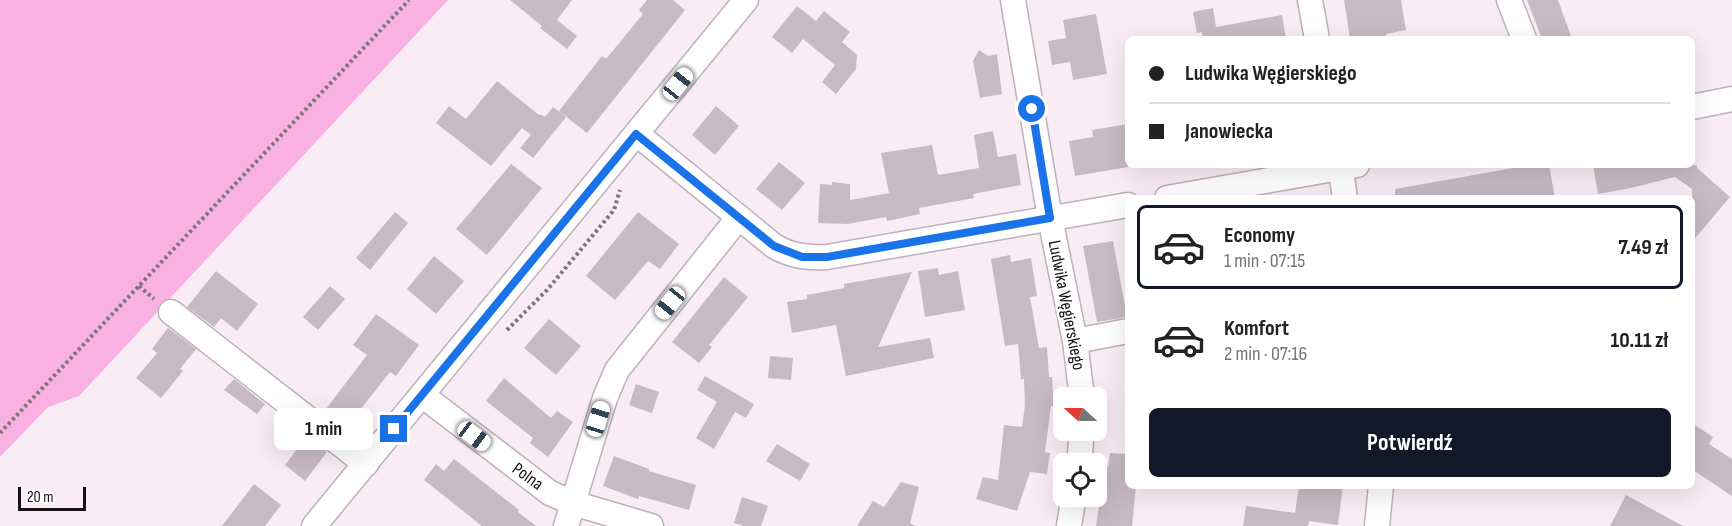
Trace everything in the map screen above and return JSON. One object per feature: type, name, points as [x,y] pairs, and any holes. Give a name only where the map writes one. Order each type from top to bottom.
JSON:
[{"type":"street","points":[[314,526],[746,0]]},
{"type":"street","name":"Ludwika Węgierskiego","points":[[1013,0],[1050,218],[1075,341],[1081,387]]},
{"type":"street","points":[[1310,0],[1316,36]]},
{"type":"street","points":[[1509,0],[1523,36]]},
{"type":"street","points":[[1695,106],[1732,99]]},
{"type":"street","points":[[636,134],[783,251],[802,257],[814,258],[866,250],[1125,206]]},
{"type":"street","points":[[1184,195],[1335,168]]},
{"type":"street","points":[[1345,195],[1346,168]]},
{"type":"street","points":[[566,526],[605,398],[617,370],[739,217]]},
{"type":"street","points":[[171,312],[366,464]]},
{"type":"street","points":[[1075,341],[1125,332]]},
{"type":"street","name":"Polna","points":[[422,395],[550,493],[573,503],[651,526]]},
{"type":"street","points":[[1377,526],[1381,489]]},
{"type":"street","points":[[1069,525],[1072,507]]},
{"type":"path","points":[[0,433],[409,0]]},
{"type":"shaded area","points":[[0,0],[448,0],[79,396],[48,407],[0,457]]},
{"type":"building","points":[[510,0],[572,0],[557,20],[577,36],[567,49]]},
{"type":"building","points":[[647,0],[673,0],[685,10],[587,133],[559,111],[602,56],[606,59],[643,14],[639,10]]},
{"type":"building","points":[[1344,0],[1401,0],[1406,30],[1386,34],[1386,36],[1350,36]]},
{"type":"building","points":[[1527,0],[1558,0],[1571,36],[1541,36]]},
{"type":"building","points":[[797,6],[816,21],[824,11],[850,32],[842,42],[857,55],[856,69],[836,94],[822,82],[835,65],[803,39],[792,53],[772,37]]},
{"type":"building","points":[[1213,8],[1216,27],[1282,15],[1286,36],[1203,36],[1202,32],[1197,33],[1193,12]]},
{"type":"building","points":[[1096,14],[1107,74],[1073,80],[1070,62],[1052,65],[1048,41],[1066,38],[1063,20]]},
{"type":"building","points":[[979,50],[988,56],[997,54],[1002,94],[980,98],[973,61]]},
{"type":"building","points":[[497,81],[539,115],[545,117],[553,107],[566,117],[533,158],[520,148],[531,135],[522,128],[491,166],[436,123],[449,106],[466,119]]},
{"type":"building","points":[[716,106],[739,126],[715,155],[692,135]]},
{"type":"building","points":[[1125,124],[1125,168],[1075,176],[1069,141],[1093,137],[1092,130]]},
{"type":"building","points":[[993,131],[998,157],[1016,154],[1021,185],[973,194],[974,198],[919,208],[920,214],[887,221],[886,217],[848,224],[818,223],[820,184],[832,185],[832,182],[850,184],[850,200],[889,193],[881,153],[932,145],[938,175],[979,168],[974,135]]},
{"type":"building","points":[[779,162],[805,183],[782,210],[756,189]]},
{"type":"building","points":[[511,164],[542,188],[487,255],[456,229]]},
{"type":"building","points":[[1697,165],[1697,168],[1730,197],[1695,238],[1695,195],[1692,195],[1692,189],[1675,177],[1598,194],[1594,168],[1695,168]]},
{"type":"building","points":[[1513,168],[1550,168],[1554,195],[1395,195],[1395,189]]},
{"type":"building","points":[[395,212],[408,223],[370,270],[356,258]]},
{"type":"building","points":[[638,212],[679,244],[660,269],[648,261],[615,300],[586,276]]},
{"type":"building","points":[[1113,241],[1125,317],[1097,322],[1083,246]]},
{"type":"building","points":[[1010,255],[1011,262],[1031,258],[1037,296],[1030,297],[1039,348],[1047,347],[1049,377],[1052,377],[1053,406],[1051,406],[1045,452],[1050,453],[1047,474],[1030,472],[1017,511],[976,499],[983,477],[998,480],[1004,425],[1022,427],[1025,405],[1024,379],[1021,379],[1018,344],[1005,346],[991,259]]},
{"type":"building","points":[[434,256],[464,281],[436,314],[407,289]]},
{"type":"building","points":[[938,268],[939,275],[958,271],[965,310],[925,317],[918,271]]},
{"type":"building","points":[[216,271],[258,304],[237,331],[221,318],[214,327],[187,307]]},
{"type":"building","points":[[912,272],[878,347],[930,338],[934,358],[846,376],[836,325],[792,333],[787,302],[807,299],[807,295],[844,288],[844,284]]},
{"type":"building","points":[[724,277],[748,297],[709,345],[712,347],[699,363],[672,342]]},
{"type":"building","points":[[330,286],[345,299],[318,330],[303,317]]},
{"type":"building","points":[[376,314],[419,345],[396,376],[390,372],[345,429],[323,413],[367,355],[353,345]]},
{"type":"building","points":[[549,319],[581,346],[556,375],[524,348]]},
{"type":"building","points":[[168,328],[196,349],[180,369],[183,371],[161,398],[136,378],[157,353],[152,349]]},
{"type":"building","points":[[770,356],[793,358],[791,380],[768,378]]},
{"type":"building","points":[[705,376],[754,404],[746,418],[735,412],[714,449],[696,438],[717,402],[697,390]]},
{"type":"building","points":[[504,378],[551,418],[557,411],[573,422],[548,457],[530,443],[533,438],[486,401]]},
{"type":"building","points":[[234,379],[265,404],[257,414],[224,390]]},
{"type":"building","points":[[636,384],[659,392],[652,413],[629,405]]},
{"type":"building","points":[[1695,425],[1713,437],[1709,444],[1732,459],[1732,496],[1695,471]]},
{"type":"building","points":[[307,436],[327,452],[305,481],[285,465]]},
{"type":"building","points":[[777,444],[810,464],[800,481],[766,461]]},
{"type":"building","points":[[1110,453],[1125,454],[1125,489],[1136,489],[1132,526],[1096,526],[1099,507],[1107,507],[1107,467]]},
{"type":"building","points":[[614,456],[649,469],[649,471],[696,485],[689,510],[639,496],[638,499],[603,486]]},
{"type":"building","points":[[454,459],[536,526],[482,526],[424,480],[436,464],[444,471]]},
{"type":"building","points":[[901,482],[919,487],[910,523],[915,526],[857,526],[873,501],[884,507]]},
{"type":"building","points":[[254,484],[281,505],[265,526],[222,526]]},
{"type":"building","points":[[1299,489],[1343,489],[1338,525],[1309,521],[1308,526],[1243,526],[1246,506],[1295,513]]},
{"type":"building","points":[[1626,495],[1683,526],[1610,526]]},
{"type":"building","points":[[742,497],[768,506],[761,526],[744,526],[734,523]]},
{"type":"route","points":[[394,429],[636,134],[774,246],[802,257],[814,258],[1050,218],[1032,109]]}]
